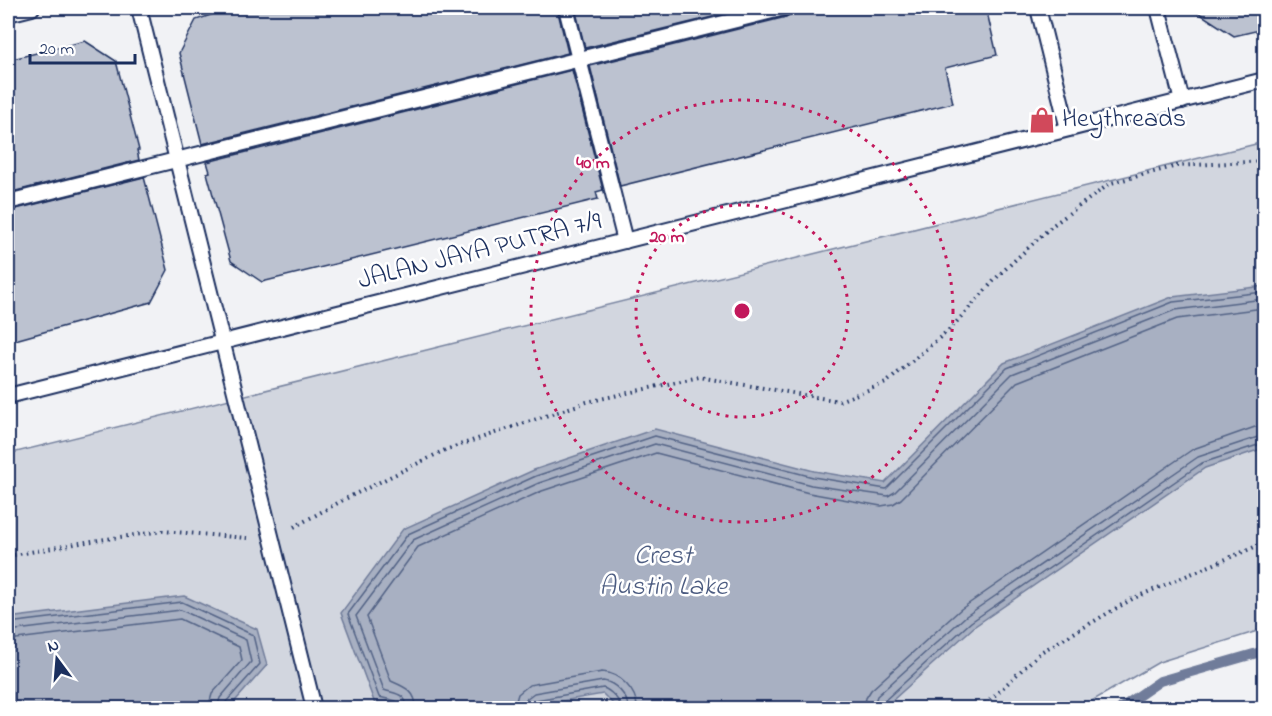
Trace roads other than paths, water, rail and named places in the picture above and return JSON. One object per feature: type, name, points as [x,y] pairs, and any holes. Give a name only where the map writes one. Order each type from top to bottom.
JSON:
[{"type":"lane","points":[[8,14],[32,8]]},
{"type":"lane","points":[[139,8],[315,708]]},
{"type":"lane","points":[[566,8],[624,241]]},
{"type":"lane","points":[[8,202],[784,8]]},
{"type":"lane","points":[[1038,8],[1068,129]]},
{"type":"lane","points":[[1158,8],[1182,101]]},
{"type":"lane","name":"JALAN JAYA PUTRA 7/9","points":[[8,396],[1264,80]]},
{"type":"water","name":"Crest Austin Lake","points":[[1264,286],[1264,448],[1205,468],[975,626],[884,708],[617,708],[603,694],[521,708],[419,708],[375,704],[341,613],[403,529],[534,470],[655,429],[814,471],[885,483],[1004,363],[1172,297]]},
{"type":"water","points":[[184,596],[257,629],[267,665],[229,708],[8,708],[8,618]]},
{"type":"waterway","points":[[1121,708],[1160,681],[1264,651]]},
{"type":"place","name":"Heythreads","points":[[1042,120]]}]
